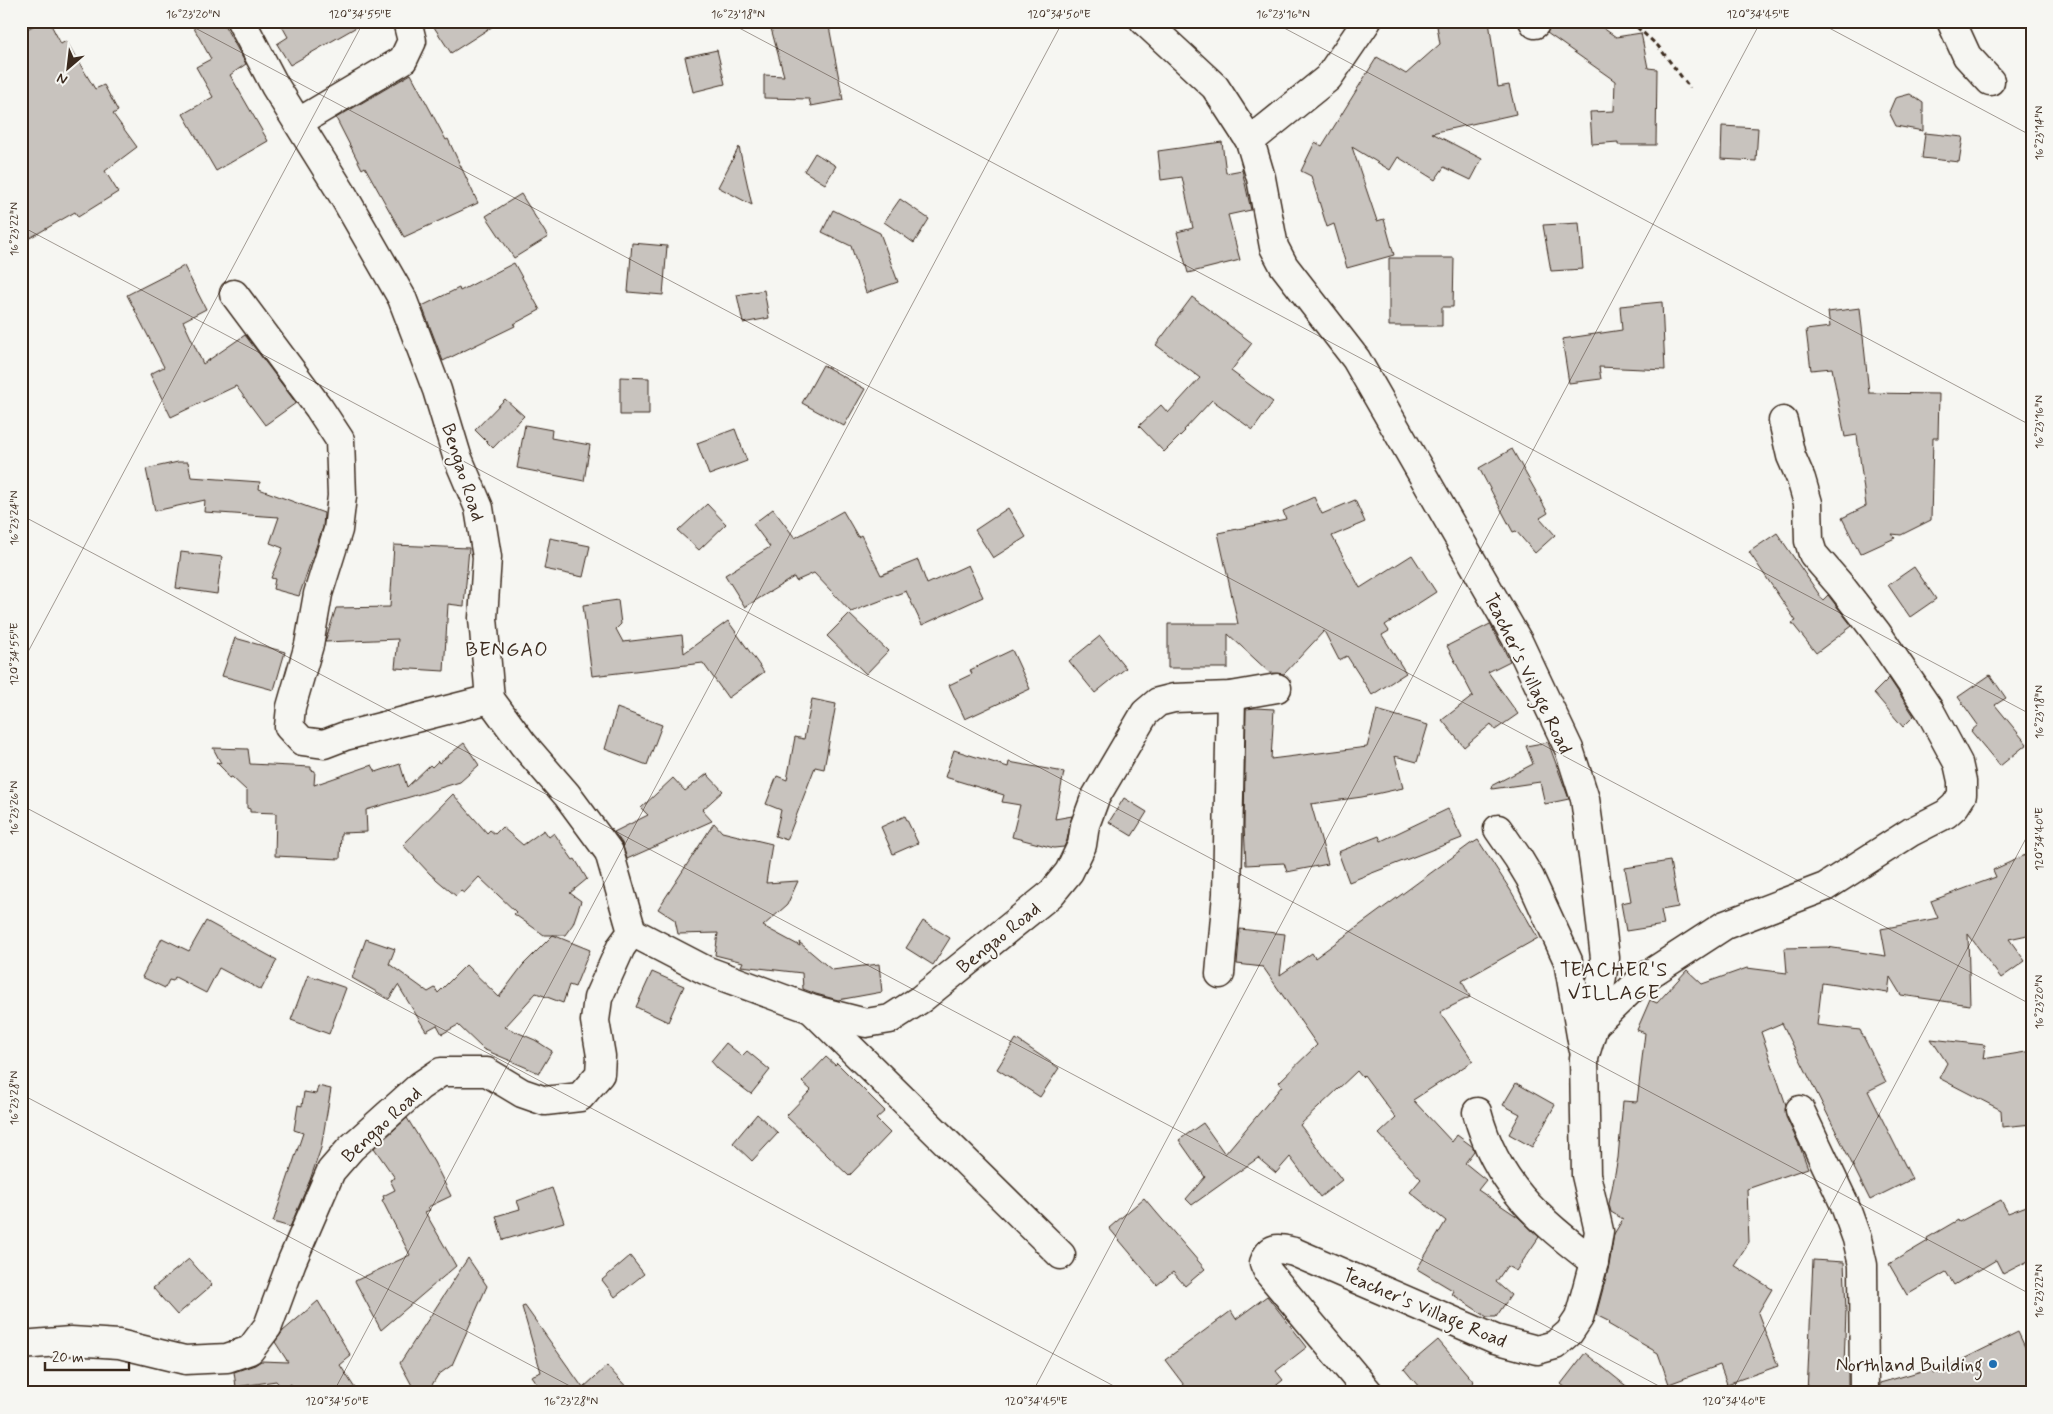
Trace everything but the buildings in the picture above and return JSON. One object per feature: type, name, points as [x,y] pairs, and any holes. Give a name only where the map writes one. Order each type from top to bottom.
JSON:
[{"type":"street","name":"Bengao Road","points":[[241,21],[275,86],[299,122],[402,298],[438,390],[457,456],[479,508],[487,557],[483,618],[490,699]]},
{"type":"street","points":[[299,122],[403,60],[412,41],[407,21]]},
{"type":"street","name":"Teacher's Village Road","points":[[1144,21],[1215,88],[1250,141],[1261,178],[1274,247],[1284,266],[1356,359],[1519,643],[1569,749],[1585,799],[1604,958],[1594,1025],[1584,1058],[1586,1175],[1599,1231],[1594,1262],[1579,1318],[1570,1333],[1554,1345],[1537,1350],[1495,1339],[1294,1252],[1279,1248],[1273,1250],[1267,1255],[1264,1263],[1268,1272],[1369,1393]]},
{"type":"street","points":[[1250,141],[1328,78],[1367,21]]},
{"type":"street","points":[[1951,21],[1967,56],[1990,81]]},
{"type":"street","points":[[234,294],[319,408],[340,440],[342,496],[338,530],[318,594],[309,645],[291,707],[289,727],[302,741],[324,744],[346,736],[490,699],[523,744],[567,796],[609,852],[632,932]]},
{"type":"street","points":[[1594,1025],[1642,979],[1725,925],[1825,887],[1911,832],[1946,814],[1955,806],[1962,795],[1962,781],[1958,763],[1930,711],[1867,620],[1813,554],[1809,541],[1808,503],[1801,479],[1791,456],[1783,421]]},
{"type":"street","name":"Bengao Road","points":[[21,1345],[71,1341],[119,1344],[185,1360],[227,1358],[250,1350],[268,1326],[295,1253],[331,1171],[351,1148],[420,1086],[441,1072],[487,1072],[522,1093],[545,1101],[580,1097],[600,1074],[601,1056],[595,1021],[598,998],[621,947],[632,932],[704,970],[811,1009],[866,1024],[890,1019],[921,999],[1044,899],[1069,872],[1082,845],[1085,825],[1096,798],[1145,713],[1158,702],[1174,698],[1231,696],[1277,688]]},
{"type":"street","points":[[1220,974],[1227,894],[1231,696]]},
{"type":"street","points":[[1498,829],[1530,878],[1568,961],[1584,1058]]},
{"type":"street","points":[[811,1009],[1061,1255]]},
{"type":"street","points":[[1800,1110],[1844,1203],[1857,1239],[1863,1265],[1864,1393]]},
{"type":"street","points":[[1477,1112],[1493,1156],[1520,1197],[1549,1227],[1594,1262]]},
{"type":"path","points":[[1630,21],[1658,46],[1690,88]]},
{"type":"place","name":"Northland Building","points":[[1993,1364]]},
{"type":"district","name":"BENGAO","points":[[507,649]]},
{"type":"district","name":"TEACHER'S VILLAGE","points":[[1614,980]]}]
